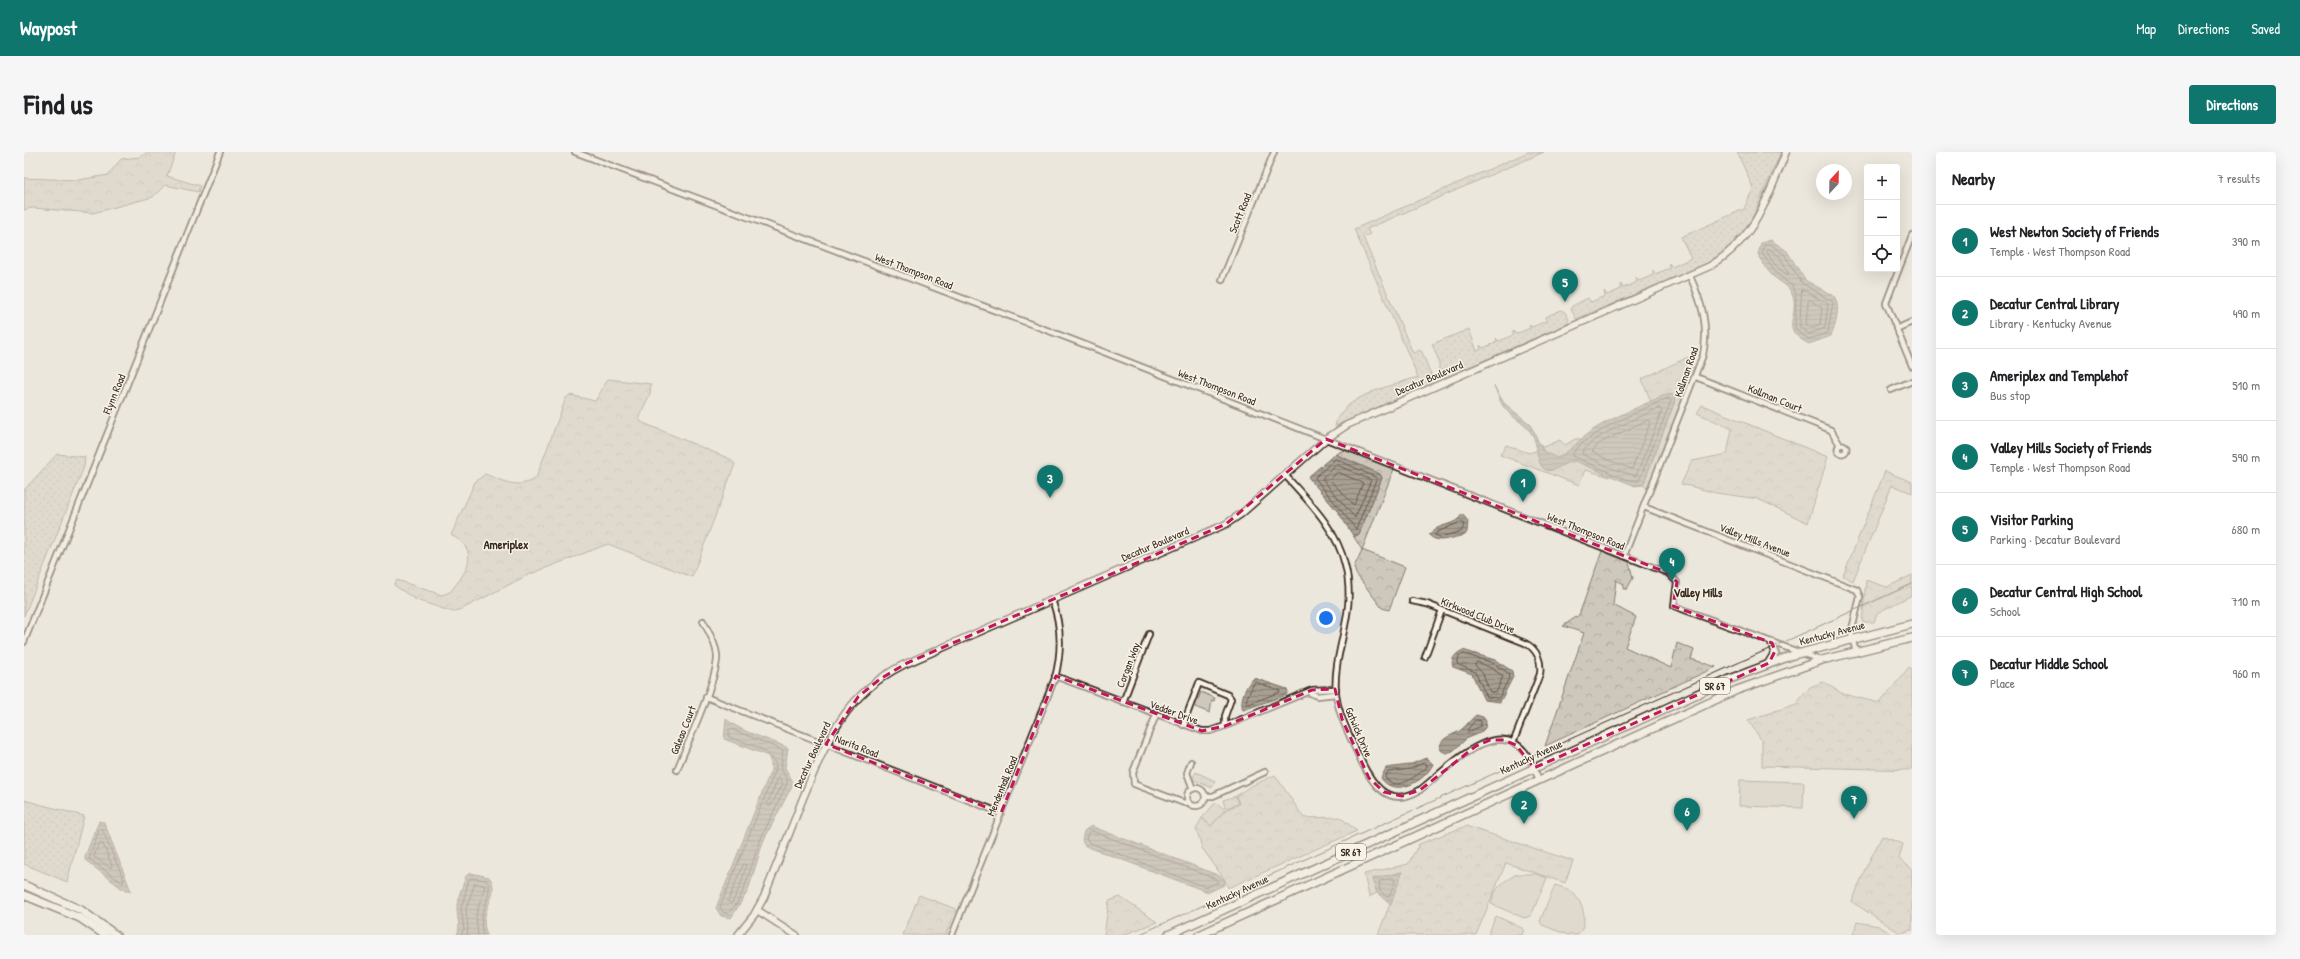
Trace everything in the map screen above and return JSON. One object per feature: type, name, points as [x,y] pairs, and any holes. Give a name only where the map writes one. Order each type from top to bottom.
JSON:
[{"type":"main road","name":"Kentucky Avenue","points":[[1168,935],[1714,686],[1769,663],[1801,653],[1912,624]]},
{"type":"main road","name":"SR 67","points":[[1199,935],[1737,690],[1822,660],[1912,638]]},
{"type":"main road","points":[[1769,663],[1775,653],[1772,643]]},
{"type":"main road","points":[[24,884],[81,910],[116,935]]},
{"type":"main road","points":[[24,895],[80,918],[104,935]]},
{"type":"street","name":"Flynn Road","points":[[24,642],[220,152]]},
{"type":"street","name":"West Thompson Road","points":[[575,152],[1066,338],[1668,573],[1675,579],[1677,587],[1674,606],[1822,660]]},
{"type":"street","name":"Scott Road","points":[[1222,280],[1274,152]]},
{"type":"street","points":[[1690,276],[1721,259],[1747,235],[1764,207],[1786,152]]},
{"type":"street","points":[[1912,235],[1886,302],[1896,330],[1912,366]]},
{"type":"street","name":"Decatur Boulevard","points":[[738,935],[757,910],[826,744],[850,706],[870,686],[890,672],[1223,526],[1242,514],[1326,439],[1358,420],[1690,276]]},
{"type":"street","name":"Kollman Road","points":[[1624,556],[1696,377],[1705,349],[1705,324],[1700,301],[1690,276]]},
{"type":"street","points":[[1896,330],[1912,322]]},
{"type":"street","name":"Kollman Court","points":[[1696,377],[1831,430],[1840,445]]},
{"type":"street","points":[[1891,390],[1912,381]]},
{"type":"street","name":"Gatwick Drive","points":[[1285,475],[1329,527],[1340,548],[1346,565],[1349,589],[1349,609],[1337,670],[1336,692],[1342,719],[1370,778],[1378,788],[1392,795],[1402,796],[1418,791],[1482,742],[1499,740],[1513,743]]},
{"type":"street","name":"Valley Mills Avenue","points":[[1644,507],[1859,592],[1860,597],[1851,629],[1853,639]]},
{"type":"street","name":"Mendenhall Road","points":[[952,935],[1055,676],[1061,641],[1059,622],[1052,600]]},
{"type":"street","name":"Kirkwood Club Drive","points":[[1412,601],[1442,610],[1525,643],[1535,652],[1540,663],[1540,674],[1513,743]]},
{"type":"street","points":[[1425,657],[1442,610]]},
{"type":"street","name":"Galeao Court","points":[[677,770],[706,697],[717,656],[703,621]]},
{"type":"street","name":"Corgan Way","points":[[1123,702],[1149,634]]},
{"type":"street","points":[[1853,639],[1856,652]]},
{"type":"street","name":"Vedder Drive","points":[[1055,676],[1202,731],[1210,731],[1225,726],[1310,693],[1317,696],[1336,692]]},
{"type":"street","points":[[1183,725],[1198,683],[1228,695],[1231,699],[1227,709],[1225,726]]},
{"type":"street","name":"Narita Road","points":[[706,697],[1001,813]]},
{"type":"street","points":[[1156,715],[1133,772],[1134,784],[1184,803],[1188,802],[1195,806],[1201,806],[1205,802],[1206,796],[1201,789],[1193,789],[1187,796],[1188,802]]},
{"type":"street","points":[[1513,743],[1524,752],[1534,768],[1539,780]]},
{"type":"street","points":[[1191,762],[1187,773],[1193,789]]},
{"type":"street","points":[[1206,796],[1212,796],[1265,772]]},
{"type":"street","points":[[757,910],[796,935]]},
{"type":"highlighted area","points":[[1326,439],[1668,573],[1677,582],[1673,606],[1772,643],[1775,651],[1769,663],[1534,768],[1516,745],[1504,740],[1490,740],[1476,746],[1420,790],[1402,796],[1384,792],[1369,778],[1342,719],[1335,689],[1312,690],[1225,726],[1202,731],[1056,676],[1001,813],[826,744],[858,697],[880,679],[907,663],[1226,524]]},
{"type":"green space","points":[[148,152],[176,152],[167,176],[200,186],[198,192],[165,185],[153,197],[93,213],[32,208],[24,210],[24,178],[78,180],[108,175],[121,159],[140,157]]},
{"type":"green space","points":[[1528,152],[1544,152],[1367,229],[1370,234],[1363,237],[1413,353],[1420,350],[1422,352],[1433,379],[1429,385],[1335,426],[1339,416],[1357,399],[1382,388],[1418,377],[1354,229]]},
{"type":"green space","points":[[1737,152],[1781,152],[1750,223],[1741,235],[1722,254],[1705,265],[1576,319],[1571,309],[1572,306],[1588,298],[1591,302],[1605,296],[1604,291],[1607,295],[1621,289],[1621,284],[1623,288],[1637,282],[1636,277],[1639,281],[1653,275],[1653,270],[1655,274],[1670,268],[1669,263],[1672,267],[1691,258],[1681,237],[1744,209],[1753,188]]},
{"type":"green space","points":[[1561,310],[1565,312],[1569,320],[1567,324],[1449,376],[1442,376],[1439,373],[1439,361],[1432,344],[1469,329],[1477,351],[1481,349],[1480,345],[1483,348],[1497,342],[1496,338],[1499,341],[1513,335],[1513,331],[1516,334],[1530,328],[1529,324],[1532,327],[1546,321],[1545,317]]},
{"type":"green space","points":[[1688,357],[1695,372],[1648,489],[1643,485],[1675,401],[1667,394],[1651,402],[1642,379]]},
{"type":"green space","points":[[608,379],[651,384],[650,394],[639,417],[641,422],[730,459],[735,464],[692,577],[608,544],[528,575],[466,607],[453,612],[416,600],[394,585],[397,580],[442,595],[450,592],[466,570],[469,555],[461,541],[451,535],[475,482],[485,474],[505,482],[517,484],[529,482],[536,478],[566,398],[570,395],[595,401]]},
{"type":"green space","points":[[1702,405],[1828,457],[1808,523],[1758,499],[1716,493],[1681,484],[1692,461],[1727,454],[1732,429],[1697,413]]},
{"type":"green space","points":[[1575,439],[1581,439],[1573,448],[1557,458],[1546,454],[1541,444],[1544,447],[1560,440],[1565,445]]},
{"type":"green space","points":[[1506,445],[1529,453],[1538,450],[1539,458],[1546,470],[1554,469],[1566,462],[1576,461],[1588,465],[1610,477],[1585,470],[1579,485],[1500,455]]},
{"type":"green space","points":[[1344,450],[1394,469],[1362,550],[1354,537],[1359,534],[1382,478],[1380,474],[1335,454]]},
{"type":"green space","points":[[57,454],[85,457],[84,467],[24,616],[24,490]]},
{"type":"green space","points":[[1885,471],[1912,482],[1912,493],[1892,485],[1853,581],[1843,576]]},
{"type":"green space","points":[[1362,550],[1405,567],[1389,610],[1382,608],[1356,574],[1354,567]]},
{"type":"green space","points":[[1602,551],[1629,562],[1633,578],[1627,589],[1623,589],[1624,584],[1616,580],[1613,605],[1636,617],[1625,647],[1671,668],[1677,643],[1694,650],[1691,659],[1716,667],[1545,746],[1584,633],[1563,626],[1579,615]]},
{"type":"green space","points":[[1912,575],[1912,595],[1877,613],[1874,622],[1862,622],[1866,580],[1887,587]]},
{"type":"green space","points":[[1909,667],[1912,669],[1912,770],[1762,766],[1762,741],[1748,720],[1796,704],[1810,687],[1823,682],[1843,694],[1880,703]]},
{"type":"green space","points":[[1201,692],[1215,698],[1214,701],[1212,700],[1210,713],[1195,707]]},
{"type":"green space","points":[[1196,772],[1215,781],[1212,788],[1192,779]]},
{"type":"green space","points":[[1275,775],[1304,818],[1340,817],[1357,831],[1228,888],[1225,880],[1202,848],[1196,829],[1202,818],[1211,826],[1225,810],[1239,804],[1236,796],[1249,787]]},
{"type":"green space","points":[[1740,780],[1804,782],[1803,808],[1739,806]]},
{"type":"green space","points":[[1236,796],[1239,804],[1225,808],[1223,800]]},
{"type":"green space","points":[[24,800],[84,816],[67,882],[24,864]]},
{"type":"green space","points":[[1216,802],[1225,810],[1211,826],[1202,818]]},
{"type":"green space","points":[[1466,826],[1573,861],[1565,883],[1506,863],[1476,935],[1378,935],[1402,872],[1372,879],[1377,893],[1369,897],[1364,874],[1408,864],[1419,844]]},
{"type":"green space","points":[[1882,836],[1903,844],[1899,859],[1912,869],[1912,930],[1900,933],[1852,902],[1865,869]]},
{"type":"green space","points":[[1517,874],[1536,874],[1547,878],[1531,916],[1524,918],[1491,904],[1497,889]]},
{"type":"green space","points":[[1555,885],[1570,891],[1580,902],[1584,913],[1584,919],[1578,935],[1568,935],[1542,925],[1540,921]]},
{"type":"green space","points":[[919,895],[956,909],[946,935],[903,935]]},
{"type":"green space","points":[[1120,897],[1157,922],[1123,935],[1104,935],[1109,901]]},
{"type":"green space","points":[[1496,916],[1524,929],[1522,935],[1488,935]]},
{"type":"green space","points":[[1857,922],[1879,926],[1893,935],[1853,935]]},
{"type":"water","points":[[1771,240],[1787,251],[1805,280],[1834,296],[1837,310],[1835,327],[1831,336],[1809,344],[1794,333],[1792,327],[1794,302],[1792,294],[1786,286],[1769,272],[1758,254],[1761,243]]},
{"type":"water","points":[[1494,386],[1504,403],[1530,424],[1543,451],[1557,458],[1566,453],[1591,431],[1618,416],[1667,394],[1674,395],[1675,401],[1643,485],[1635,486],[1575,461],[1552,470],[1546,470],[1543,468],[1540,464],[1533,436],[1530,431],[1506,410],[1500,401]]},
{"type":"water","points":[[1335,454],[1380,474],[1382,478],[1359,534],[1354,537],[1338,512],[1308,477]]},
{"type":"water","points":[[1462,514],[1468,521],[1467,532],[1465,535],[1451,539],[1437,540],[1429,535],[1436,528],[1455,521]]},
{"type":"water","points":[[1463,650],[1495,660],[1512,671],[1513,677],[1500,702],[1484,700],[1472,674],[1453,667],[1452,661],[1454,657]]},
{"type":"water","points":[[1254,678],[1287,689],[1288,692],[1286,695],[1243,710],[1242,701],[1244,692],[1248,684]]},
{"type":"water","points":[[1476,715],[1483,717],[1486,721],[1485,728],[1480,733],[1467,738],[1453,751],[1446,753],[1440,750],[1440,745],[1444,739],[1462,729]]},
{"type":"water","points":[[726,719],[748,732],[788,748],[785,768],[792,780],[792,786],[763,842],[748,891],[731,918],[721,916],[716,908],[771,770],[771,763],[768,756],[724,739]]},
{"type":"water","points":[[1426,758],[1433,764],[1429,771],[1416,782],[1401,787],[1393,787],[1381,778],[1386,768],[1409,765]]},
{"type":"water","points":[[99,821],[104,822],[131,891],[125,891],[85,860],[85,856]]},
{"type":"water","points":[[1091,826],[1218,875],[1225,880],[1224,885],[1209,892],[1205,891],[1088,847],[1084,845],[1082,840],[1084,831]]},
{"type":"water","points":[[1402,872],[1391,904],[1377,893],[1372,879]]},
{"type":"water","points":[[471,873],[489,877],[492,882],[492,896],[484,921],[487,935],[457,935],[459,926],[457,910],[458,901],[466,876]]},
{"type":"railway","points":[[1138,935],[1912,584]]},
{"type":"place","name":"Visitor Parking","points":[[1565,302]]},
{"type":"place","name":"Ameriplex and Templehof","points":[[1050,498]]},
{"type":"place","name":"West Newton Society of Friends","points":[[1523,502]]},
{"type":"place","name":"Valley Mills Society of Friends","points":[[1672,581]]},
{"type":"place","name":"Decatur Middle School","points":[[1854,819]]},
{"type":"place","name":"Decatur Central Library","points":[[1524,824]]},
{"type":"place","name":"Decatur Central High School","points":[[1687,831]]},
{"type":"district","name":"Ameriplex","points":[[506,544]]},
{"type":"district","name":"Valley Mills","points":[[1698,592]]}]
